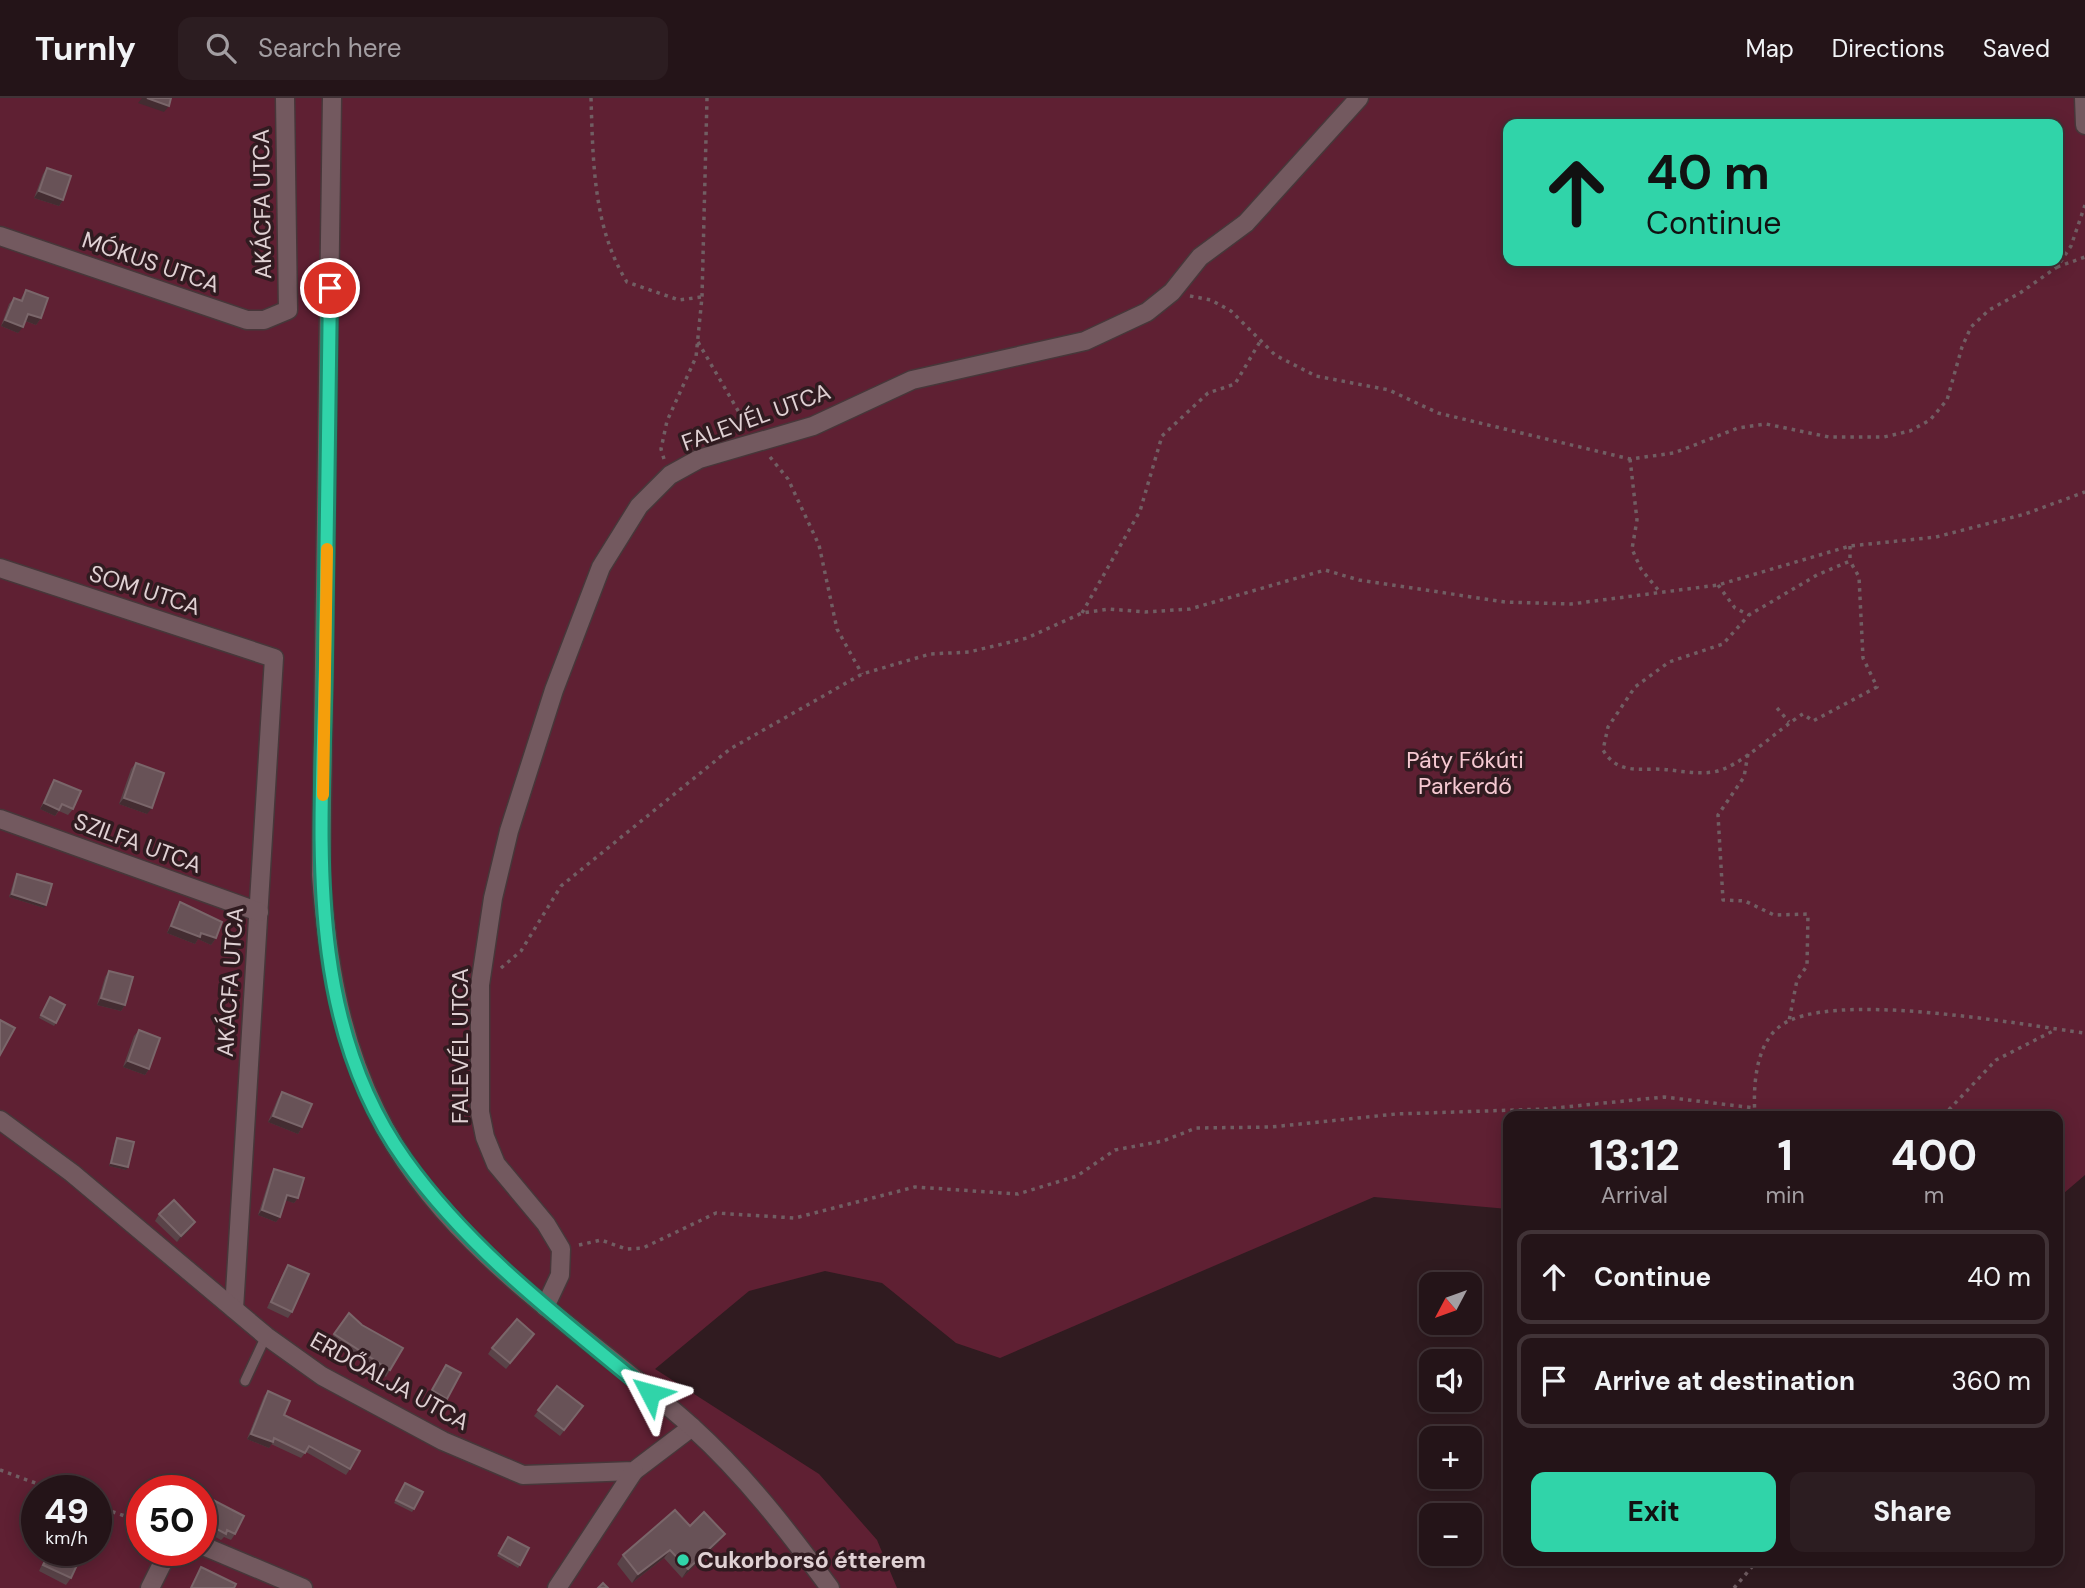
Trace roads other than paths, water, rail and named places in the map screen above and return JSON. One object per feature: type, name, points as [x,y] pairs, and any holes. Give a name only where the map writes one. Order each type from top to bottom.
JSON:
[{"type":"street","name":"AKÁCFA UTCA","points":[[285,98],[288,310]]},
{"type":"street","points":[[332,98],[321,875],[333,989],[358,1069],[376,1112],[404,1158],[447,1214],[545,1307],[692,1427],[781,1522],[830,1588]]},
{"type":"street","name":"FALEVÉL UTCA","points":[[545,1307],[560,1275],[561,1249],[546,1224],[496,1164],[485,1137],[480,1112],[480,985],[493,898],[509,831],[554,690],[601,567],[639,506],[670,475],[699,459],[813,426],[912,380],[957,367],[1085,341],[1147,312],[1172,292],[1200,257],[1245,223],[1359,98]]},
{"type":"street","points":[[2084,98],[2085,125]]},
{"type":"street","name":"MÓKUS UTCA","points":[[0,236],[247,320],[264,320],[288,310]]},
{"type":"street","name":"SOM UTCA","points":[[0,568],[274,658]]},
{"type":"street","name":"AKÁCFA UTCA","points":[[234,1309],[274,658]]},
{"type":"street","name":"SZILFA UTCA","points":[[0,819],[259,912]]},
{"type":"street","name":"ERDŐALJA UTCA","points":[[0,1120],[72,1173],[266,1336],[322,1376],[381,1409],[443,1441],[523,1475],[634,1471]]},
{"type":"street","points":[[556,1588],[634,1471],[692,1427]]},
{"type":"street","points":[[217,1552],[303,1588]]},
{"type":"street","points":[[150,1588],[161,1566]]},
{"type":"lane","points":[[245,1381],[266,1336]]},
{"type":"place","name":"Cukorborsó étterem","points":[[683,1560]]},
{"type":"park label","name":"Páty Főkúti Parkerdő","points":[[1465,773]]}]
